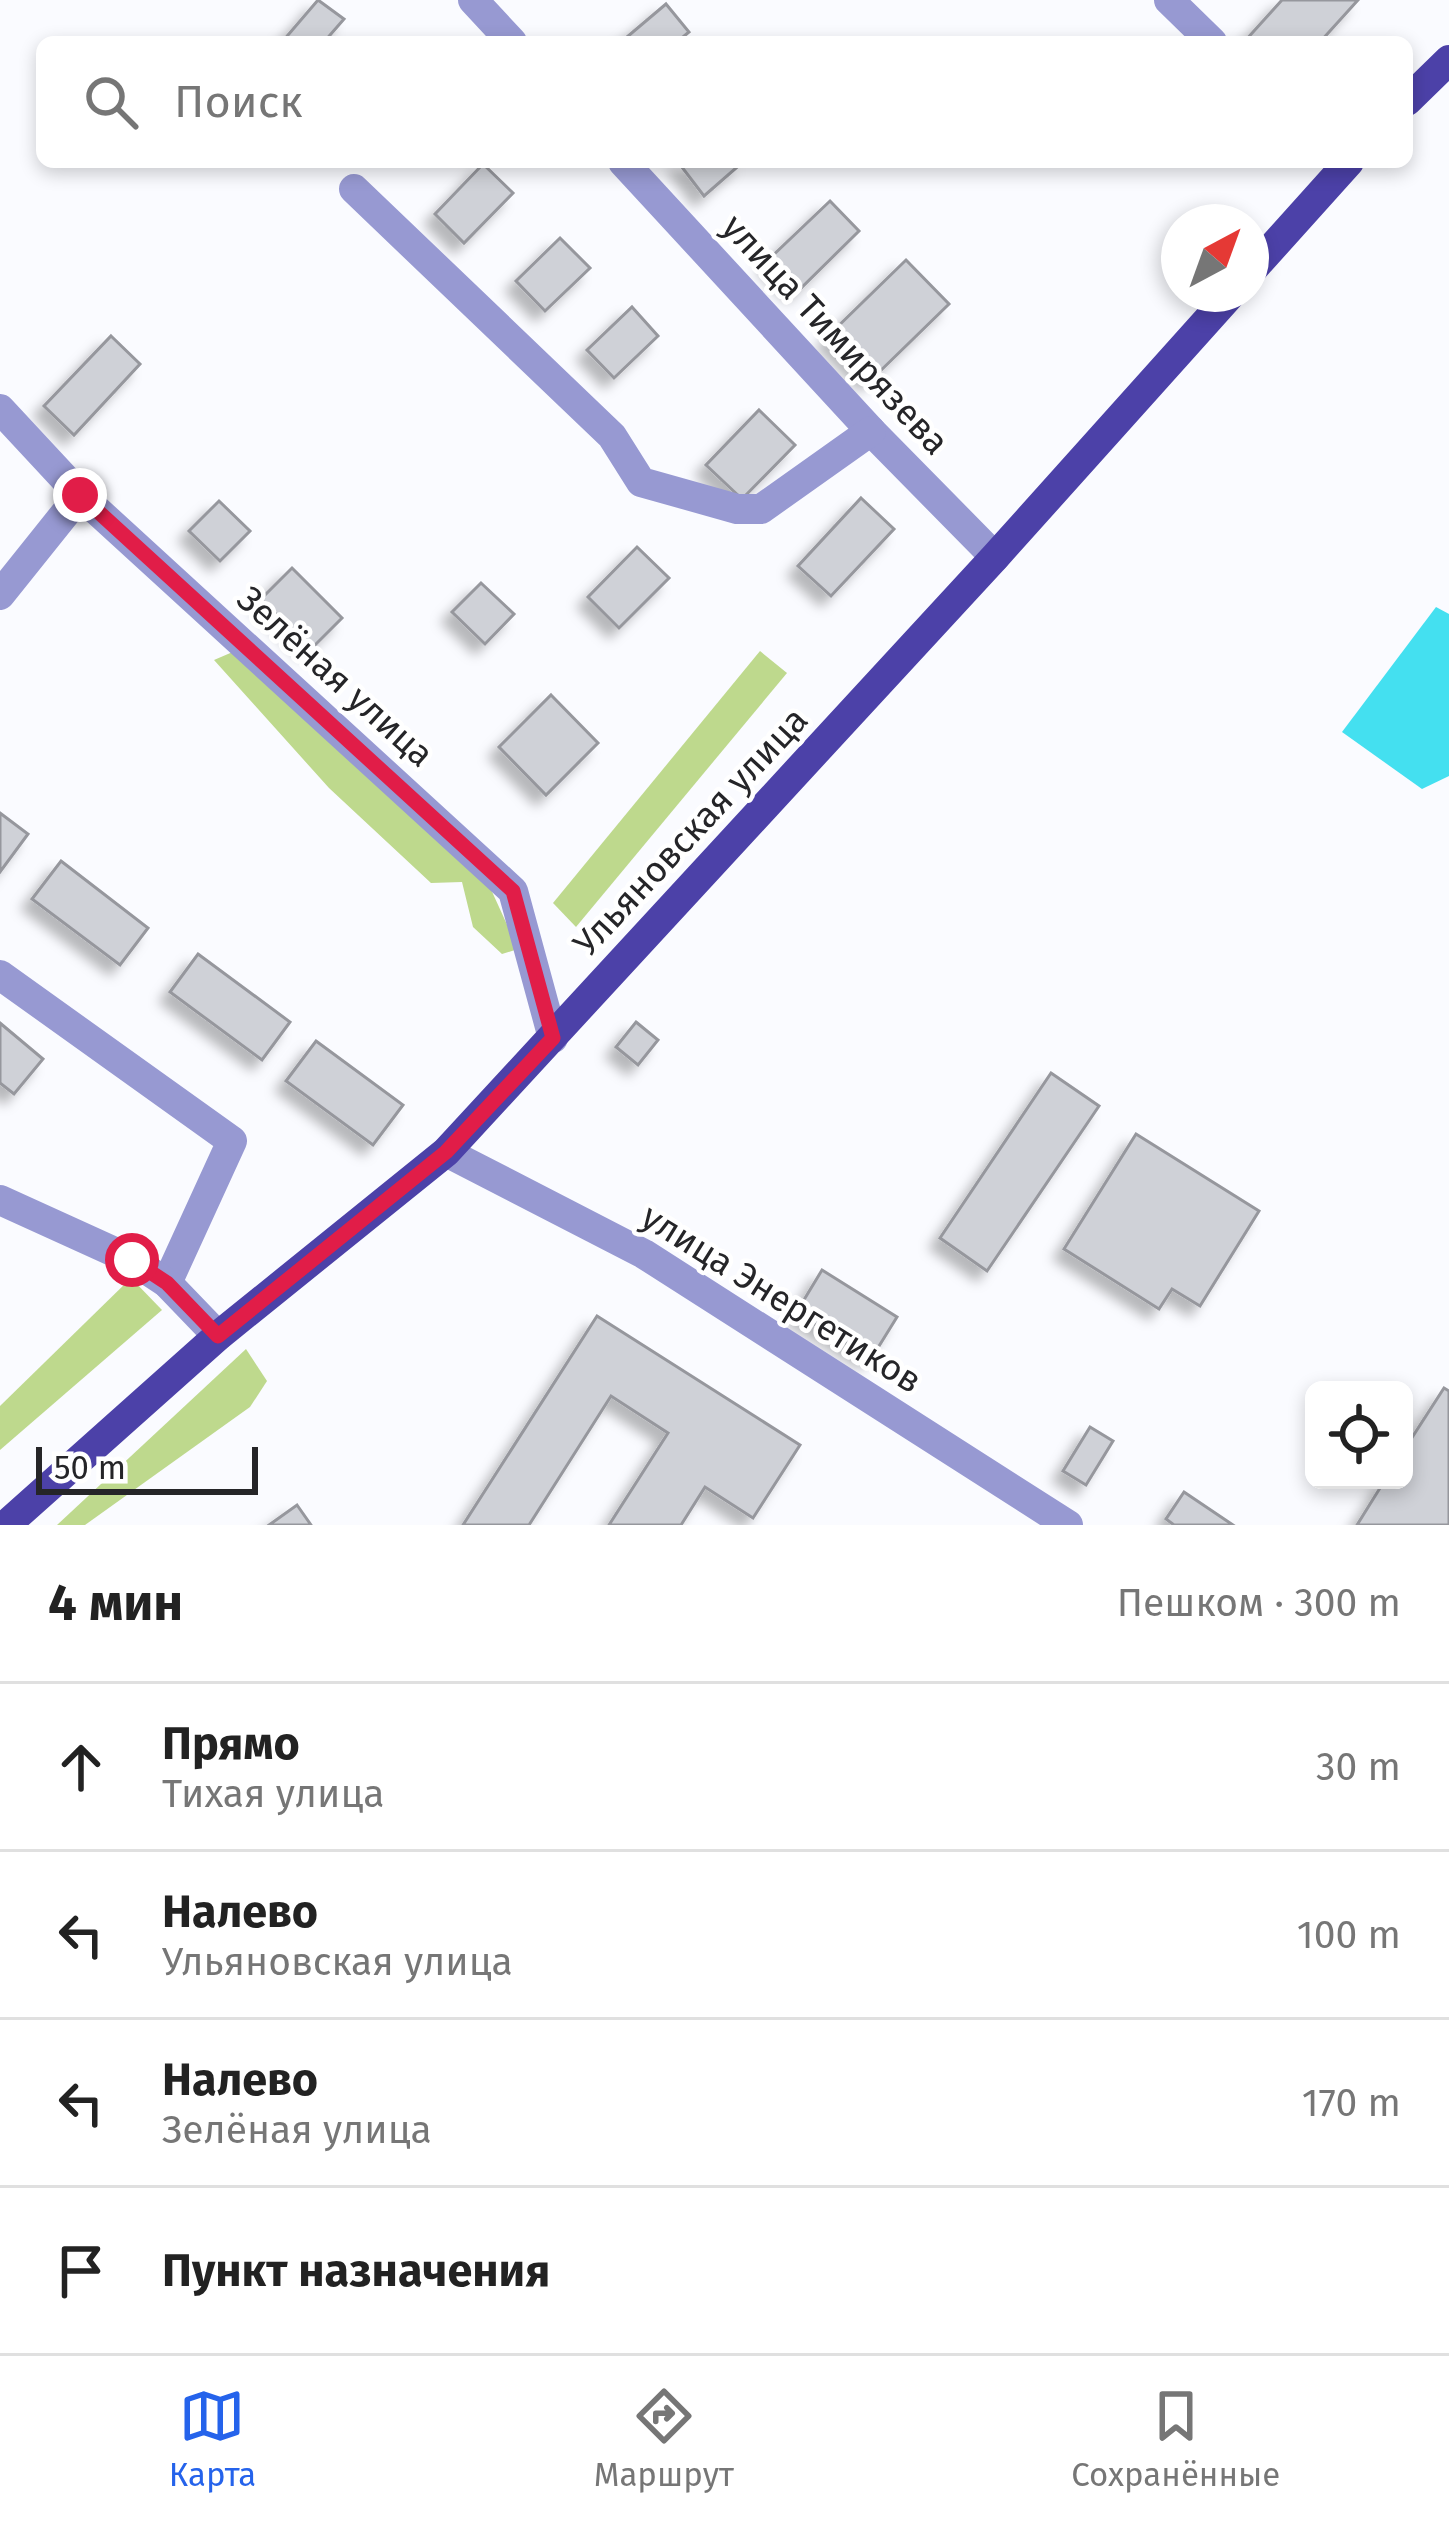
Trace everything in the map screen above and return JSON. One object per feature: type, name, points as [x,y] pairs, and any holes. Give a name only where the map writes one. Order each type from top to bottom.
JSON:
[{"type":"main road","points":[[1413,95],[1449,60]]},
{"type":"main road","points":[[1269,250],[1339,168]]},
{"type":"main road","name":"Ульяновская улица","points":[[6,1525],[218,1336],[446,1152],[1215,312]]},
{"type":"street","points":[[473,0],[506,36]]},
{"type":"street","points":[[1169,0],[1206,36]]},
{"type":"street","name":"улица Тимирязева","points":[[629,168],[871,431],[995,557]]},
{"type":"street","points":[[354,189],[612,436],[641,482],[737,509],[760,509],[871,431]]},
{"type":"street","name":"Зелёная улица","points":[[0,410],[80,495],[513,891],[553,1038]]},
{"type":"street","points":[[0,595],[80,495]]},
{"type":"street","points":[[0,975],[232,1142],[167,1283]]},
{"type":"street","name":"улица Энергетиков","points":[[446,1152],[644,1254],[1034,1516],[1068,1525]]},
{"type":"street","points":[[0,1200],[132,1260],[167,1283],[218,1336]]},
{"type":"green space","points":[[235,651],[489,885],[518,949],[502,954],[473,927],[462,882],[431,883],[329,788],[214,660]]},
{"type":"green space","points":[[760,651],[787,673],[576,927],[553,903]]},
{"type":"green space","points":[[131,1278],[162,1310],[0,1450],[0,1406]]},
{"type":"green space","points":[[246,1349],[267,1381],[250,1407],[85,1525],[57,1525]]},
{"type":"water","points":[[1436,607],[1449,614],[1449,776],[1422,789],[1342,732]]},
{"type":"building","points":[[318,0],[344,19],[329,36],[287,36]]},
{"type":"building","points":[[1282,0],[1358,0],[1325,36],[1249,36]]},
{"type":"building","points":[[666,4],[689,32],[684,36],[628,36]]},
{"type":"building","points":[[479,168],[487,168],[513,193],[464,243],[435,214]]},
{"type":"building","points":[[683,168],[736,168],[704,196]]},
{"type":"building","points":[[830,201],[859,231],[797,292],[767,261]]},
{"type":"building","points":[[560,238],[590,268],[545,311],[516,281]]},
{"type":"building","points":[[906,260],[949,304],[870,381],[827,337]]},
{"type":"building","points":[[632,307],[658,336],[614,378],[587,350]]},
{"type":"building","points":[[111,336],[140,364],[74,435],[44,406]]},
{"type":"building","points":[[759,410],[795,445],[742,499],[706,465]]},
{"type":"building","points":[[861,498],[894,529],[831,596],[798,566]]},
{"type":"building","points":[[219,501],[250,531],[220,561],[189,531]]},
{"type":"building","points":[[637,547],[669,578],[619,628],[588,597]]},
{"type":"building","points":[[292,568],[342,618],[311,649],[261,599]]},
{"type":"building","points":[[481,583],[514,614],[485,644],[452,612]]},
{"type":"building","points":[[551,695],[598,743],[546,795],[499,747]]},
{"type":"building","points":[[0,813],[28,834],[0,872]]},
{"type":"building","points":[[61,861],[148,928],[120,965],[32,899]]},
{"type":"building","points":[[198,954],[290,1022],[262,1060],[170,992]]},
{"type":"building","points":[[636,1022],[658,1040],[638,1065],[616,1047]]},
{"type":"building","points":[[0,1023],[43,1059],[14,1094],[0,1083]]},
{"type":"building","points":[[316,1041],[403,1105],[373,1145],[286,1081]]},
{"type":"building","points":[[1051,1073],[1099,1106],[987,1271],[940,1238]]},
{"type":"building","points":[[1136,1134],[1259,1211],[1200,1306],[1172,1289],[1159,1309],[1064,1249]]},
{"type":"building","points":[[822,1270],[897,1317],[871,1359],[796,1313]]},
{"type":"building","points":[[597,1316],[800,1445],[753,1518],[705,1487],[681,1525],[609,1525],[668,1433],[611,1396],[529,1525],[463,1525]]},
{"type":"building","points":[[1444,1388],[1449,1391],[1449,1525],[1357,1525],[1379,1489],[1413,1489],[1413,1436]]},
{"type":"building","points":[[1090,1427],[1113,1441],[1086,1485],[1063,1471]]},
{"type":"building","points":[[1184,1492],[1233,1525],[1174,1525],[1166,1519]]},
{"type":"building","points":[[297,1505],[311,1525],[269,1525]]},
{"type":"route","points":[[80,495],[513,891],[553,1038],[446,1152],[218,1336],[167,1283],[132,1260]]}]
